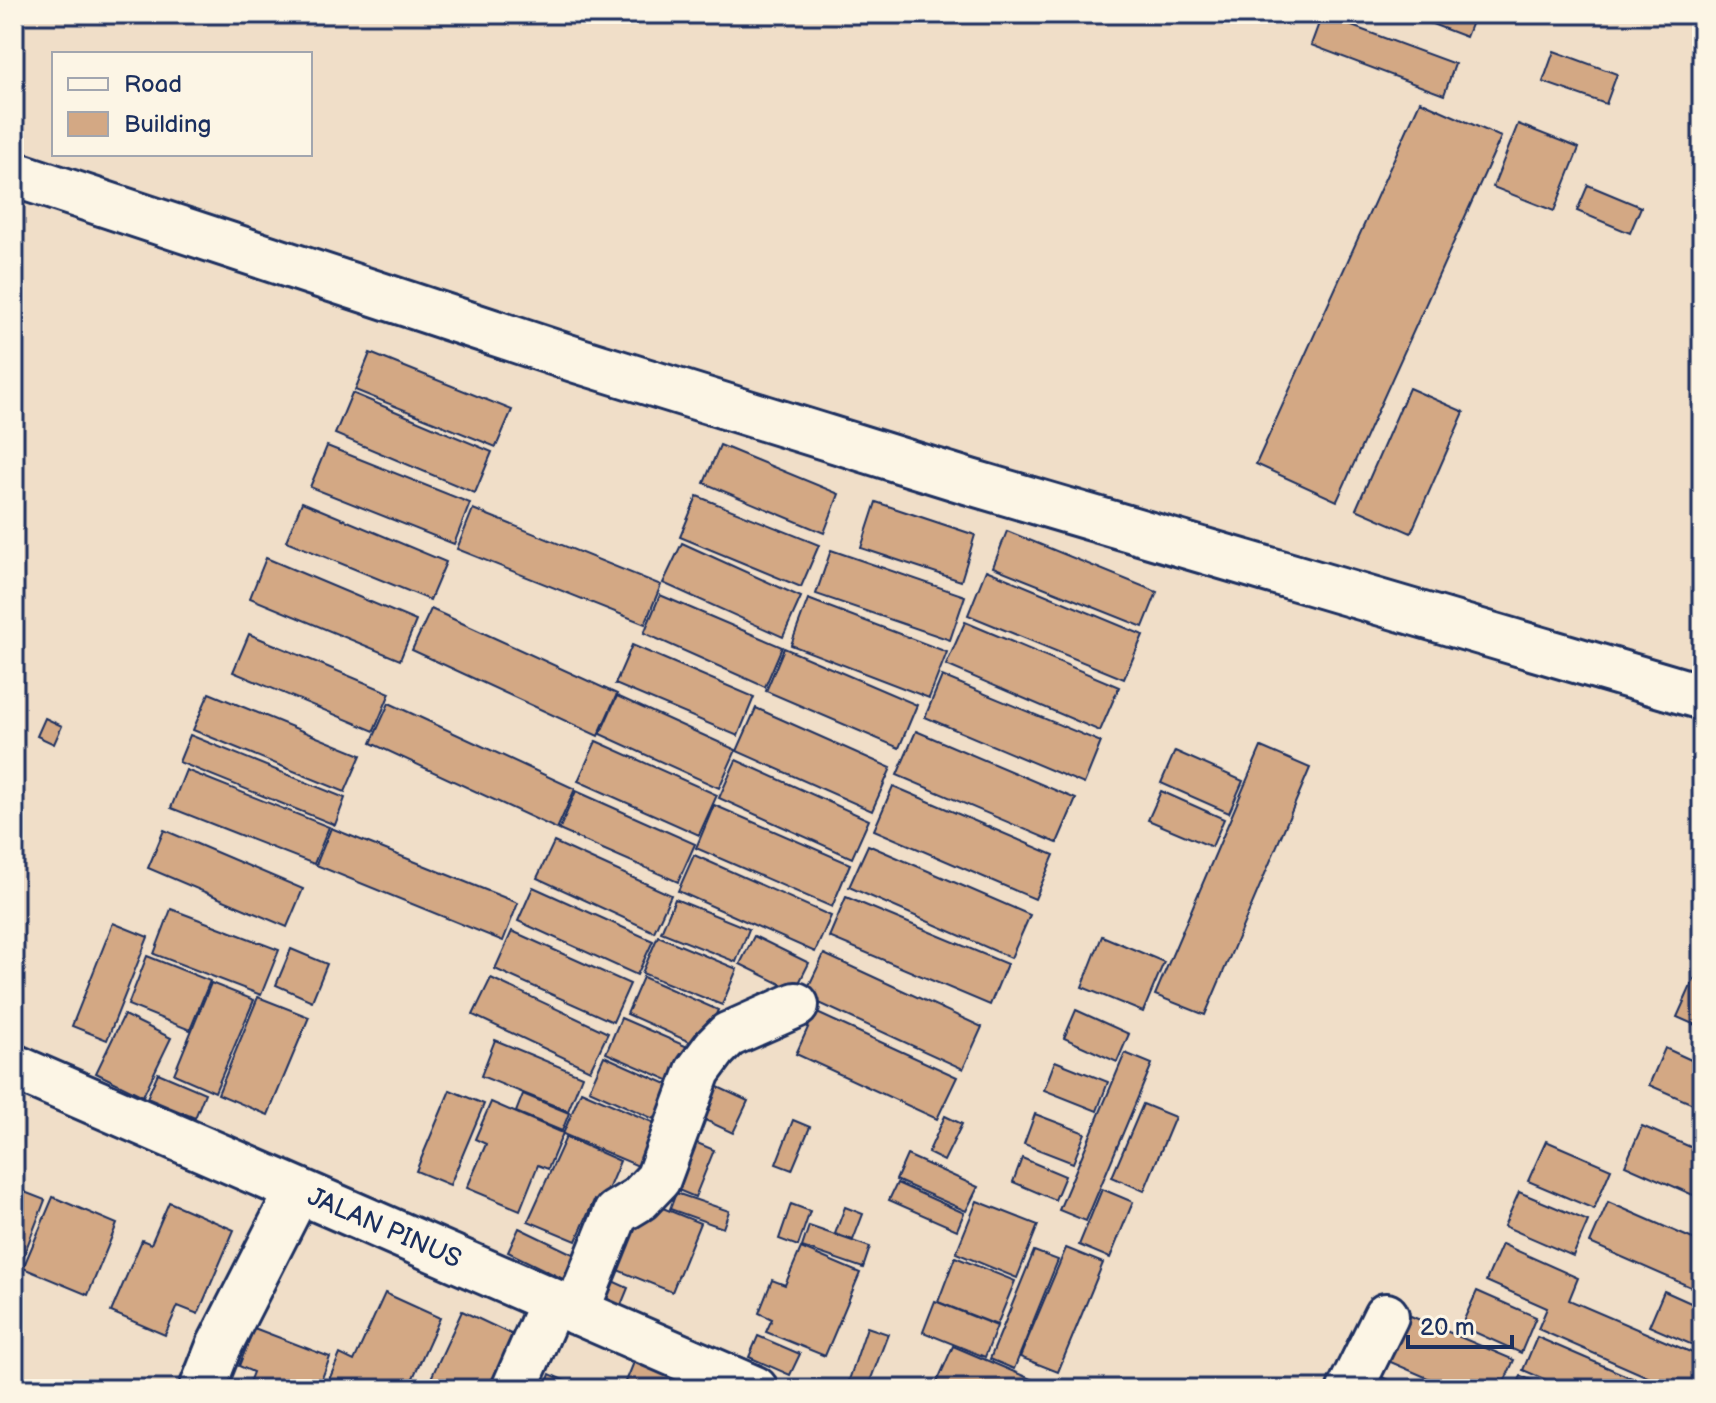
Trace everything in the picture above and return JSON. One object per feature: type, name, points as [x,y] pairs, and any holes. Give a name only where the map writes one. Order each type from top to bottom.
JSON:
[{"type":"street","points":[[14,174],[580,361],[925,468],[1702,697]]},
{"type":"street","points":[[514,1389],[616,1213],[639,1199],[658,1179],[698,1071],[728,1035],[796,1005]]},
{"type":"street","name":"JALAN PINUS","points":[[14,1067],[755,1389]]},
{"type":"street","points":[[202,1389],[219,1346],[298,1191]]},
{"type":"street","points":[[1350,1389],[1386,1316]]},
{"type":"building","points":[[1406,14],[1475,14],[1466,37]]},
{"type":"building","points":[[1322,15],[1455,64],[1444,95],[1311,45]]},
{"type":"building","points":[[1554,51],[1617,74],[1606,104],[1543,82]]},
{"type":"building","points":[[1420,101],[1501,137],[1337,501],[1256,464]]},
{"type":"building","points":[[1518,124],[1579,148],[1554,211],[1493,187]]},
{"type":"building","points":[[1588,185],[1641,207],[1630,233],[1577,211]]},
{"type":"building","points":[[370,353],[512,410],[496,447],[355,390]]},
{"type":"building","points":[[1409,388],[1464,412],[1411,533],[1356,509]]},
{"type":"building","points":[[352,393],[492,452],[475,493],[335,434]]},
{"type":"building","points":[[720,445],[839,494],[824,533],[704,483]]},
{"type":"building","points":[[327,446],[470,503],[454,544],[310,487]]},
{"type":"building","points":[[697,496],[819,545],[801,587],[680,537]]},
{"type":"building","points":[[302,502],[446,562],[430,600],[286,541]]},
{"type":"building","points":[[876,502],[975,535],[961,581],[861,548]]},
{"type":"building","points":[[473,509],[661,585],[645,624],[457,549]]},
{"type":"building","points":[[1007,531],[1157,592],[1143,627],[993,567]]},
{"type":"building","points":[[682,543],[801,597],[783,637],[663,583]]},
{"type":"building","points":[[831,550],[965,596],[950,640],[816,594]]},
{"type":"building","points":[[266,558],[416,621],[400,660],[250,598]]},
{"type":"building","points":[[986,570],[1143,635],[1124,679],[968,615]]},
{"type":"building","points":[[660,595],[782,647],[765,687],[644,633]]},
{"type":"building","points":[[808,599],[947,652],[929,698],[791,645]]},
{"type":"building","points":[[431,609],[617,694],[598,736],[412,650]]},
{"type":"building","points":[[965,622],[1119,687],[1100,731],[946,665]]},
{"type":"building","points":[[249,634],[390,693],[374,731],[233,672]]},
{"type":"building","points":[[632,645],[754,697],[738,736],[615,684]]},
{"type":"building","points":[[784,648],[917,705],[899,748],[766,691]]},
{"type":"building","points":[[942,676],[1101,742],[1084,784],[925,717]]},
{"type":"building","points":[[209,693],[361,755],[345,792],[193,730]]},
{"type":"building","points":[[617,696],[736,750],[719,788],[600,734]]},
{"type":"building","points":[[389,703],[575,789],[557,829],[371,743]]},
{"type":"building","points":[[756,708],[891,768],[872,811],[737,751]]},
{"type":"building","points":[[45,718],[62,726],[54,744],[37,736]]},
{"type":"building","points":[[916,731],[1076,799],[1057,843],[897,775]]},
{"type":"building","points":[[190,735],[345,798],[335,825],[179,762]]},
{"type":"building","points":[[596,741],[717,795],[699,835],[578,781]]},
{"type":"building","points":[[1261,747],[1310,768],[1205,1015],[1155,995]]},
{"type":"building","points":[[1175,751],[1243,781],[1229,813],[1161,783]]},
{"type":"building","points":[[736,760],[869,820],[852,858],[719,798]]},
{"type":"building","points":[[186,770],[329,827],[314,864],[171,808]]},
{"type":"building","points":[[893,786],[1054,855],[1035,899],[874,830]]},
{"type":"building","points":[[576,791],[695,844],[678,882],[559,830]]},
{"type":"building","points":[[1161,791],[1224,819],[1212,847],[1148,820]]},
{"type":"building","points":[[714,805],[850,864],[832,907],[696,848]]},
{"type":"building","points":[[331,828],[518,903],[503,941],[316,865]]},
{"type":"building","points":[[164,830],[303,889],[287,927],[148,868]]},
{"type":"building","points":[[554,842],[671,895],[654,932],[537,878]]},
{"type":"building","points":[[868,845],[1030,915],[1011,958],[849,887]]},
{"type":"building","points":[[694,855],[831,916],[815,952],[678,891]]},
{"type":"building","points":[[533,887],[653,941],[637,975],[518,921]]},
{"type":"building","points":[[846,897],[1007,964],[990,1005],[829,937]]},
{"type":"building","points":[[675,899],[749,929],[736,962],[661,932]]},
{"type":"building","points":[[171,909],[279,950],[261,995],[154,954]]},
{"type":"building","points":[[113,923],[148,937],[107,1040],[72,1026]]},
{"type":"building","points":[[512,931],[630,984],[613,1022],[495,969]]},
{"type":"building","points":[[658,936],[737,969],[722,1005],[642,973]]},
{"type":"building","points":[[754,936],[809,963],[795,991],[740,964]]},
{"type":"building","points":[[1102,936],[1164,962],[1143,1012],[1082,987]]},
{"type":"building","points":[[291,949],[327,964],[312,1001],[276,985]]},
{"type":"building","points":[[824,954],[982,1027],[963,1069],[804,996]]},
{"type":"building","points":[[147,956],[210,981],[190,1030],[128,1005]]},
{"type":"building","points":[[643,977],[718,1010],[701,1047],[627,1014]]},
{"type":"building","points":[[491,978],[608,1033],[590,1070],[473,1015]]},
{"type":"building","points":[[1694,979],[1702,982],[1702,1028],[1677,1017]]},
{"type":"building","points":[[211,983],[254,1000],[215,1092],[174,1074]]},
{"type":"building","points":[[258,997],[309,1017],[268,1115],[218,1094]]},
{"type":"building","points":[[1076,1010],[1129,1034],[1117,1062],[1064,1038]]},
{"type":"building","points":[[815,1012],[957,1077],[937,1119],[796,1054]]},
{"type":"building","points":[[124,1015],[171,1038],[143,1096],[96,1073]]},
{"type":"building","points":[[621,1018],[697,1051],[682,1086],[606,1053]]},
{"type":"building","points":[[495,1040],[582,1076],[568,1111],[481,1076]]},
{"type":"building","points":[[1665,1048],[1702,1065],[1702,1108],[1649,1085]]},
{"type":"building","points":[[1125,1053],[1152,1064],[1086,1221],[1059,1210]]},
{"type":"building","points":[[604,1056],[680,1090],[665,1124],[589,1090]]},
{"type":"building","points":[[1055,1061],[1108,1082],[1097,1111],[1044,1090]]},
{"type":"building","points":[[158,1073],[205,1093],[195,1118],[147,1098]]},
{"type":"building","points":[[705,1081],[748,1101],[733,1133],[690,1113]]},
{"type":"building","points":[[450,1090],[484,1104],[450,1185],[416,1171]]},
{"type":"building","points":[[581,1091],[675,1132],[657,1174],[563,1134]]},
{"type":"building","points":[[523,1094],[569,1113],[562,1131],[516,1112]]},
{"type":"building","points":[[491,1102],[563,1133],[548,1169],[538,1165],[520,1210],[467,1188],[486,1144],[475,1139]]},
{"type":"building","points":[[1143,1104],[1175,1117],[1144,1191],[1112,1177]]},
{"type":"building","points":[[1035,1114],[1085,1133],[1073,1163],[1024,1144]]},
{"type":"building","points":[[945,1116],[962,1124],[944,1161],[928,1153]]},
{"type":"building","points":[[793,1120],[810,1127],[792,1170],[776,1164]]},
{"type":"building","points":[[1642,1126],[1702,1152],[1702,1199],[1625,1165]]},
{"type":"building","points":[[678,1135],[714,1150],[695,1197],[659,1182]]},
{"type":"building","points":[[566,1137],[620,1161],[602,1204],[594,1200],[576,1241],[528,1221]]},
{"type":"building","points":[[1546,1141],[1611,1169],[1594,1209],[1528,1181]]},
{"type":"building","points":[[907,1155],[978,1187],[966,1211],[896,1180]]},
{"type":"building","points":[[1022,1158],[1065,1176],[1055,1200],[1013,1182]]},
{"type":"building","points":[[897,1183],[964,1213],[957,1230],[889,1200]]},
{"type":"building","points":[[14,1188],[45,1200],[16,1275],[14,1274]]},
{"type":"building","points":[[1102,1189],[1133,1202],[1110,1258],[1079,1245]]},
{"type":"building","points":[[1519,1192],[1588,1221],[1573,1256],[1504,1226]]},
{"type":"building","points":[[676,1193],[729,1211],[723,1228],[670,1209]]},
{"type":"building","points":[[53,1197],[117,1224],[88,1295],[23,1268]]},
{"type":"building","points":[[643,1200],[700,1223],[672,1292],[615,1269]]},
{"type":"building","points":[[977,1201],[1038,1225],[1017,1278],[956,1253]]},
{"type":"building","points":[[169,1202],[234,1230],[198,1314],[178,1306],[165,1335],[111,1312],[142,1240],[151,1244]]},
{"type":"building","points":[[1608,1202],[1702,1243],[1702,1292],[1590,1243]]},
{"type":"building","points":[[791,1204],[810,1211],[798,1246],[779,1239]]},
{"type":"building","points":[[845,1207],[863,1214],[853,1240],[835,1234]]},
{"type":"building","points":[[809,1226],[870,1247],[863,1268],[802,1247]]},
{"type":"building","points":[[519,1228],[575,1255],[563,1279],[508,1252]]},
{"type":"building","points":[[1502,1244],[1578,1278],[1569,1300],[1702,1357],[1702,1389],[1675,1389],[1538,1329],[1547,1308],[1486,1281]]},
{"type":"building","points":[[801,1248],[860,1273],[825,1356],[766,1332],[772,1319],[759,1313],[772,1280],[785,1285]]},
{"type":"building","points":[[1066,1248],[1103,1263],[1058,1372],[1020,1357]]},
{"type":"building","points":[[1034,1251],[1058,1260],[1014,1369],[990,1359]]},
{"type":"building","points":[[955,1257],[1015,1281],[997,1325],[938,1302]]},
{"type":"building","points":[[597,1274],[628,1288],[619,1310],[587,1296]]},
{"type":"building","points":[[1477,1291],[1536,1317],[1521,1353],[1461,1326]]},
{"type":"building","points":[[1664,1291],[1702,1308],[1702,1349],[1649,1326]]},
{"type":"building","points":[[385,1293],[440,1318],[408,1389],[325,1389],[340,1354],[354,1361]]},
{"type":"building","points":[[935,1301],[997,1326],[985,1357],[923,1332]]},
{"type":"building","points":[[462,1311],[528,1342],[506,1389],[426,1389]]},
{"type":"building","points":[[1399,1311],[1514,1360],[1501,1389],[1453,1389],[1379,1357]]},
{"type":"building","points":[[867,1327],[888,1334],[867,1389],[846,1389]]},
{"type":"building","points":[[254,1328],[330,1357],[318,1389],[258,1389],[248,1385],[253,1372],[239,1366]]},
{"type":"building","points":[[758,1336],[800,1354],[790,1375],[749,1357]]},
{"type":"building","points":[[1537,1337],[1657,1389],[1567,1389],[1523,1370]]},
{"type":"building","points":[[953,1346],[1052,1388],[934,1389]]},
{"type":"building","points":[[740,1356],[761,1365],[756,1378],[735,1369]]},
{"type":"building","points":[[634,1362],[685,1383],[683,1389],[635,1389],[625,1384]]},
{"type":"building","points":[[527,1374],[547,1383],[550,1374],[583,1389],[521,1389]]},
{"type":"building","points":[[1377,1375],[1408,1389],[1371,1389]]},
{"type":"building","points":[[1521,1376],[1552,1389],[1515,1389]]}]
